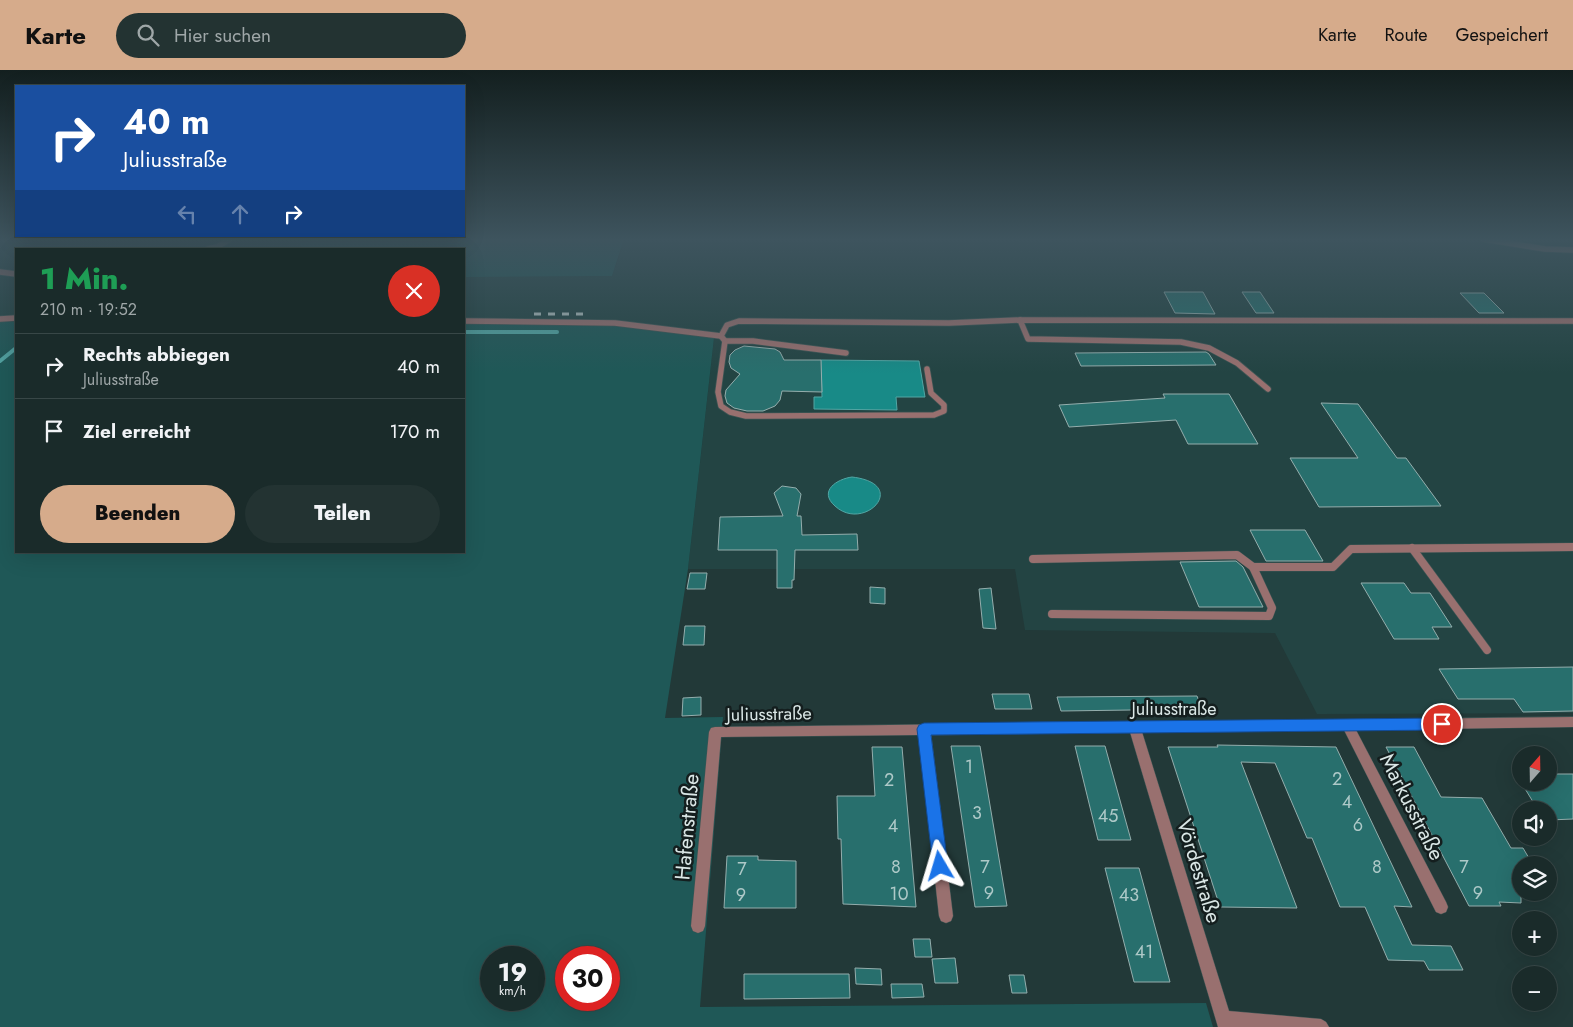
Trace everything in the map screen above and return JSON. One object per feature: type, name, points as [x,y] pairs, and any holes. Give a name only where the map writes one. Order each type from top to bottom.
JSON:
[{"type":"street","name":"Juliusstraße","points":[[715,732],[1573,722]]},
{"type":"street","name":"Markusstraße","points":[[1348,726],[1441,907]]},
{"type":"street","name":"Vördestraße","points":[[1134,727],[1224,1022]]},
{"type":"street","points":[[924,729],[946,916]]},
{"type":"street","name":"Hafenstraße","points":[[698,926],[715,732]]},
{"type":"street","points":[[1224,1022],[1321,1027]]},
{"type":"lane","points":[[0,319],[15,318]]},
{"type":"lane","points":[[927,369],[930,393],[944,404],[944,411],[934,415],[746,416],[730,412],[721,406],[718,392],[723,338],[727,324],[739,321],[949,323],[1020,320],[1573,321]]},
{"type":"lane","points":[[1020,320],[1028,339],[1181,342],[1209,348],[1237,363],[1268,389]]},
{"type":"lane","points":[[465,321],[615,323],[846,354]]},
{"type":"lane","points":[[1253,567],[1333,568],[1351,549],[1573,547]]},
{"type":"lane","points":[[1412,548],[1487,650]]},
{"type":"lane","points":[[1033,558],[1237,555],[1253,567],[1272,608],[1269,616],[1052,614]]},
{"type":"shaded area","points":[[0,284],[15,284],[15,322],[0,322]]},
{"type":"shaded area","points":[[465,284],[1573,284],[1573,713],[1317,714],[1275,633],[1025,630],[1015,569],[688,569],[714,338],[604,324],[465,324]]},
{"type":"shaded area","points":[[0,322],[15,322],[15,553],[465,553],[465,324],[604,324],[714,338],[688,569],[665,718],[723,717],[700,1007],[1206,1003],[1213,1027],[0,1027]]},
{"type":"shaded area","points":[[821,360],[919,361],[925,397],[896,397],[897,410],[814,409],[814,397],[822,397]]},
{"type":"shaded area","points":[[852,477],[869,481],[878,488],[880,496],[876,504],[869,511],[858,514],[846,513],[830,501],[828,495],[832,487],[841,480]]},
{"type":"building","points":[[1164,292],[1203,292],[1215,314],[1175,313]]},
{"type":"building","points":[[1242,292],[1260,292],[1274,313],[1256,313]]},
{"type":"building","points":[[1460,293],[1484,293],[1504,313],[1479,313]]},
{"type":"building","points":[[744,346],[775,349],[780,352],[784,360],[821,360],[822,392],[782,391],[780,400],[775,406],[763,411],[747,411],[734,408],[727,403],[726,390],[740,374],[731,368],[729,362],[730,355],[735,350]]},
{"type":"building","points":[[1206,352],[1216,365],[1081,366],[1075,353]]},
{"type":"building","points":[[1163,394],[1229,394],[1258,444],[1188,444],[1176,420],[1069,427],[1059,405],[1165,398]]},
{"type":"building","points":[[1321,403],[1358,404],[1397,458],[1406,458],[1441,506],[1319,507],[1290,458],[1358,458]]},
{"type":"building","points":[[782,486],[796,488],[801,494],[797,516],[801,516],[802,535],[857,534],[858,550],[795,550],[792,588],[777,588],[777,550],[718,550],[720,517],[783,516],[774,493]]},
{"type":"building","points":[[1250,530],[1305,530],[1323,561],[1266,561]]},
{"type":"building","points":[[1236,561],[1243,567],[1263,607],[1199,607],[1180,562]]},
{"type":"building","points":[[690,573],[707,573],[705,589],[687,589]]},
{"type":"building","points":[[1361,583],[1404,583],[1411,593],[1430,593],[1452,627],[1432,627],[1439,639],[1394,639]]},
{"type":"building","points":[[870,587],[885,588],[885,604],[870,603]]},
{"type":"building","points":[[991,588],[996,629],[983,628],[979,589]]},
{"type":"building","points":[[685,626],[705,626],[704,645],[683,645]]},
{"type":"building","points":[[1573,667],[1573,711],[1523,712],[1514,699],[1458,699],[1439,669]]},
{"type":"building","points":[[992,694],[1029,694],[1032,709],[995,709]]},
{"type":"building","points":[[1197,696],[1202,709],[1061,711],[1057,697]]},
{"type":"building","points":[[701,697],[701,715],[682,716],[683,698]]},
{"type":"building","points":[[1217,745],[1336,747],[1412,907],[1394,906],[1412,945],[1451,946],[1463,970],[1429,970],[1424,961],[1388,960],[1365,907],[1340,907],[1312,838],[1307,838],[1275,763],[1241,762],[1297,908],[1220,907],[1168,747],[1218,747]]},
{"type":"building","points":[[951,746],[980,746],[1007,906],[975,907]]},
{"type":"building","points":[[1075,746],[1105,746],[1131,840],[1098,840]]},
{"type":"building","points":[[872,747],[902,747],[916,907],[843,904],[841,839],[838,839],[837,796],[875,796]]},
{"type":"building","points":[[1386,747],[1414,747],[1441,797],[1482,798],[1511,848],[1523,848],[1528,856],[1512,856],[1512,901],[1521,901],[1521,903],[1499,902],[1501,906],[1469,906]]},
{"type":"building","points":[[1558,774],[1573,774],[1573,819],[1557,820],[1557,801],[1532,801],[1526,791],[1558,791]]},
{"type":"building","points":[[727,856],[758,856],[758,860],[796,861],[796,908],[724,908]]},
{"type":"building","points":[[1105,868],[1139,868],[1170,982],[1134,982]]},
{"type":"building","points":[[913,939],[930,939],[932,957],[915,957]]},
{"type":"building","points":[[955,958],[958,983],[935,983],[932,959]]},
{"type":"building","points":[[855,968],[881,969],[882,985],[856,984]]},
{"type":"building","points":[[744,974],[849,974],[850,998],[744,999]]},
{"type":"building","points":[[1009,975],[1024,975],[1027,993],[1012,993]]},
{"type":"building","points":[[891,984],[922,984],[924,997],[892,998]]},
{"type":"waterway","points":[[465,332],[557,332]]},
{"type":"waterway","points":[[0,361],[15,349]]},
{"type":"railway","points":[[534,314],[589,314]]},
{"type":"route","points":[[940,866],[924,729],[1442,724]]}]
